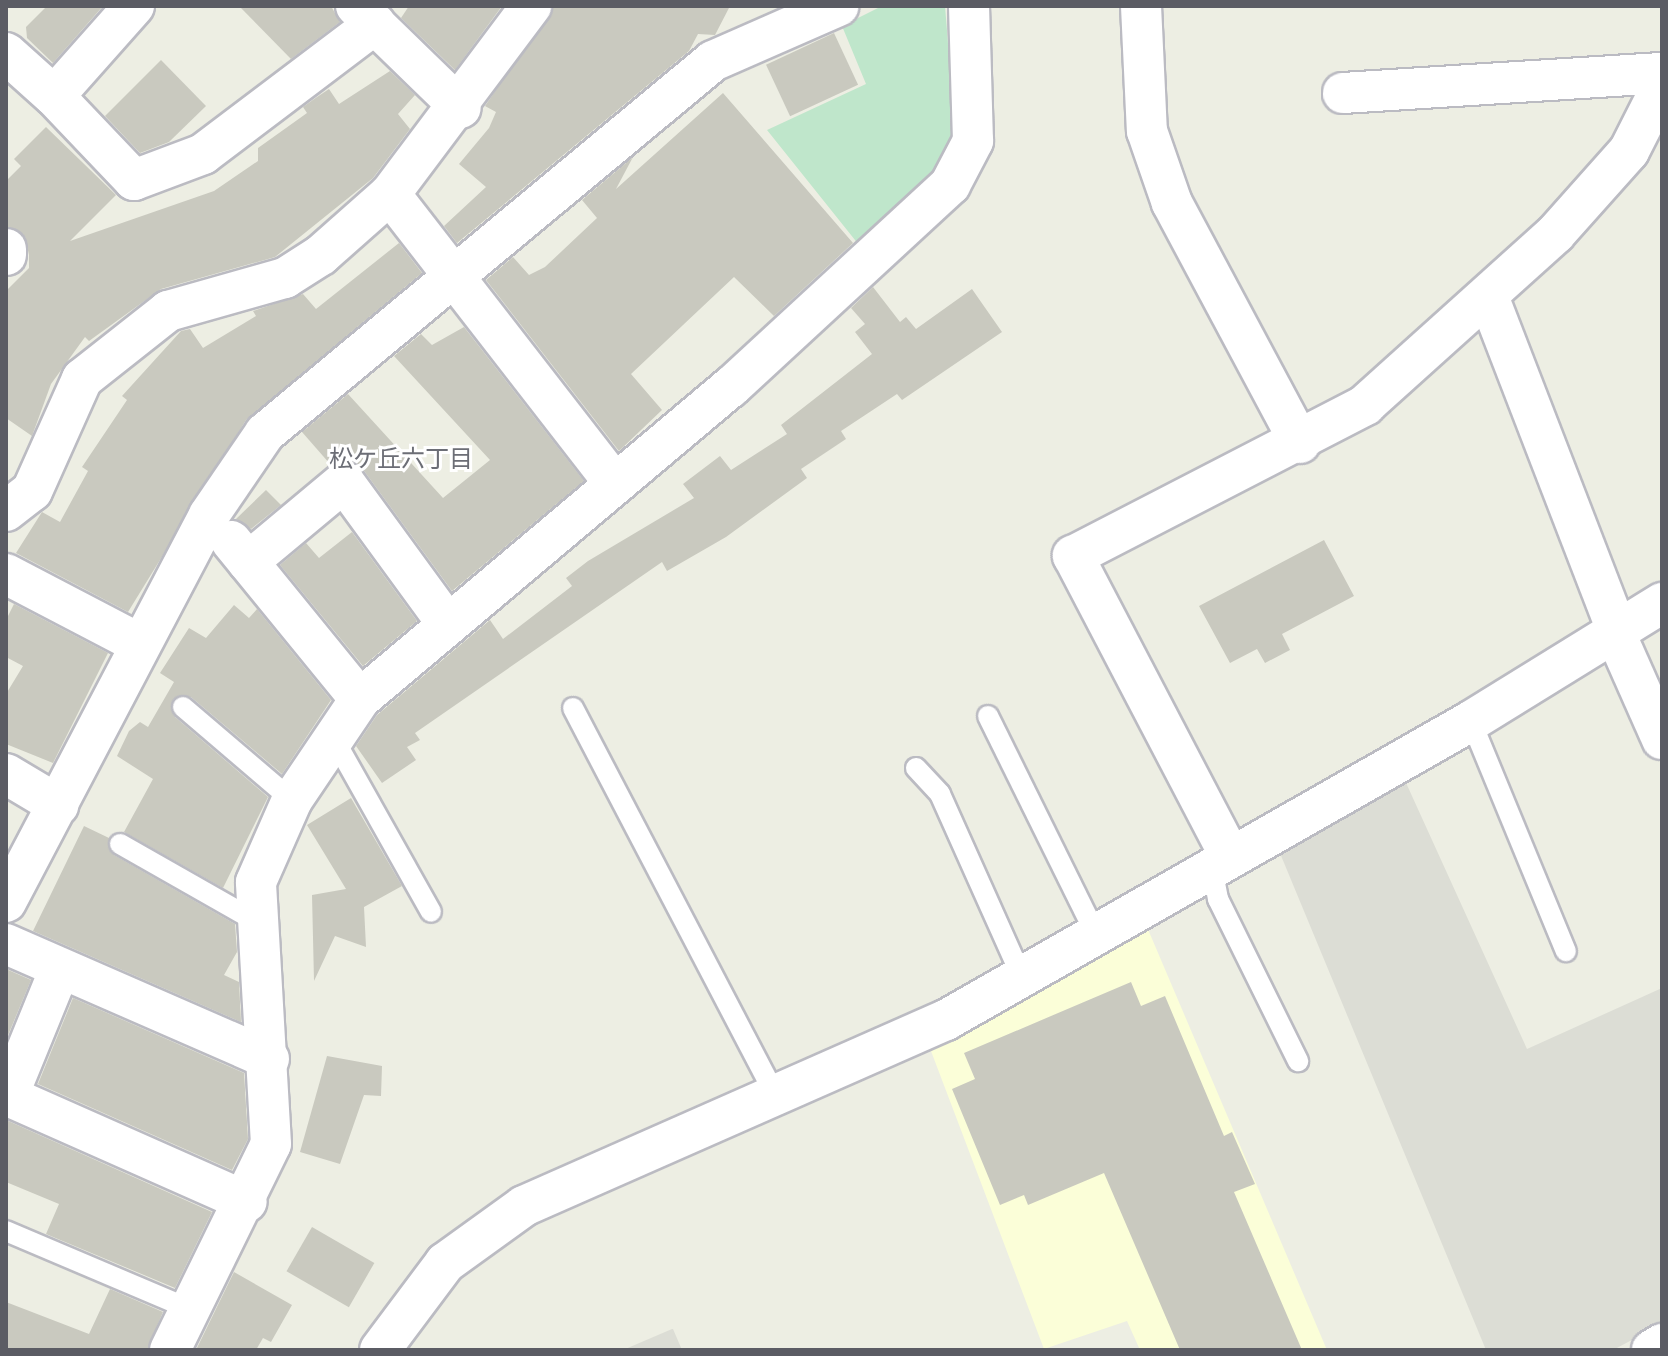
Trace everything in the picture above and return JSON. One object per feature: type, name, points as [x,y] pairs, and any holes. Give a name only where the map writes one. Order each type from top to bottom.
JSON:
[{"type":"street","points":[[54,96],[134,6]]},
{"type":"street","points":[[6,511],[32,491],[82,379],[126,341],[168,311],[285,278],[390,194],[461,108],[531,6]]},
{"type":"street","points":[[6,902],[209,515],[265,433],[713,61],[838,6]]},
{"type":"street","points":[[170,1350],[247,1202],[271,1144],[269,1059],[254,920],[256,882],[292,800],[360,699],[446,622],[615,484],[950,185],[973,141],[969,6]]},
{"type":"street","points":[[1141,6],[1147,131],[1172,203],[1300,443]]},
{"type":"street","points":[[6,53],[54,96],[134,180],[203,154],[366,15],[461,108]]},
{"type":"street","points":[[1343,93],[1662,73]]},
{"type":"street","points":[[1221,862],[1073,556],[1300,443],[1365,405],[1488,296],[1629,151],[1662,86]]},
{"type":"street","points":[[390,194],[615,484]]},
{"type":"street","points":[[6,249],[6,255]]},
{"type":"street","points":[[1488,296],[1616,632],[1662,739]]},
{"type":"street","points":[[248,562],[344,482],[446,622]]},
{"type":"street","points":[[209,515],[360,699]]},
{"type":"street","points":[[6,574],[140,644]]},
{"type":"street","points":[[380,1350],[445,1263],[524,1206],[776,1096],[1022,977],[1471,721],[1662,603]]},
{"type":"street","points":[[6,774],[58,805]]},
{"type":"street","points":[[6,944],[59,971],[269,1059]]},
{"type":"street","points":[[59,971],[8,1096],[247,1202]]},
{"type":"street","points":[[1652,1350],[1662,1344]]},
{"type":"lane","points":[[183,707],[292,800]]},
{"type":"lane","points":[[573,708],[776,1096]]},
{"type":"lane","points":[[988,716],[1096,935]]},
{"type":"lane","points":[[1471,721],[1566,951]]},
{"type":"lane","points":[[334,739],[431,912]]},
{"type":"lane","points":[[916,768],[940,794],[1022,977]]},
{"type":"lane","points":[[120,844],[254,920]]},
{"type":"lane","points":[[1221,862],[1218,899],[1298,1061]]},
{"type":"lane","points":[[6,1231],[192,1310]]},
{"type":"shaded area","points":[[882,6],[945,6],[956,142],[926,186],[859,245],[767,130],[866,84],[842,26]]},
{"type":"shaded area","points":[[1402,774],[1527,1049],[1662,988],[1662,1324],[1613,1350],[1486,1350],[1277,846]]},
{"type":"shaded area","points":[[1147,927],[1327,1350],[1140,1350],[1127,1321],[1044,1349],[931,1051]]},
{"type":"shaded area","points":[[672,1329],[682,1350],[623,1350]]},
{"type":"building","points":[[47,6],[103,6],[53,63],[27,38],[26,27]]},
{"type":"building","points":[[239,6],[331,6],[340,22],[291,59]]},
{"type":"building","points":[[409,6],[502,6],[455,70],[401,18]]},
{"type":"building","points":[[554,6],[730,6],[715,35],[698,34],[689,51],[457,243],[444,226],[486,187],[459,164],[489,128],[496,112],[485,106]]},
{"type":"building","points":[[834,33],[858,85],[790,116],[766,65]]},
{"type":"building","points":[[161,60],[206,106],[169,142],[140,153],[105,116]]},
{"type":"building","points":[[390,71],[415,95],[398,114],[410,129],[373,178],[275,257],[161,289],[89,341],[85,337],[51,384],[32,436],[6,418],[6,291],[29,268],[29,255],[25,237],[6,226],[6,181],[21,166],[14,159],[46,127],[116,195],[70,241],[214,191],[258,161],[258,148],[307,113],[303,107],[317,97],[329,89],[339,104]]},
{"type":"building","points":[[723,93],[853,243],[774,316],[734,277],[631,374],[662,410],[619,451],[486,280],[513,257],[529,275],[545,267],[597,218],[582,200],[633,157],[616,189]]},
{"type":"building","points":[[399,243],[422,273],[246,420],[128,612],[16,553],[42,512],[60,522],[88,471],[82,467],[127,400],[122,396],[181,331],[190,329],[203,348],[256,316],[253,311],[303,294],[316,309]]},
{"type":"building","points":[[873,287],[900,322],[906,317],[916,329],[972,289],[1002,332],[902,400],[897,394],[841,431],[846,439],[801,469],[807,478],[726,537],[667,571],[662,562],[415,733],[420,740],[407,747],[416,760],[382,783],[356,746],[377,715],[490,620],[503,639],[572,586],[566,578],[588,561],[694,498],[683,484],[720,456],[731,470],[787,434],[781,425],[872,354],[855,332],[865,324],[851,308]]},
{"type":"building","points":[[464,327],[584,481],[452,591],[362,468],[352,461],[330,464],[302,432],[348,394],[443,498],[490,460],[394,356],[421,334],[432,345]]},
{"type":"building","points":[[266,490],[281,505],[251,529],[236,519]]},
{"type":"building","points":[[352,532],[417,621],[363,666],[280,565],[306,543],[319,558]]},
{"type":"building","points":[[1324,540],[1354,596],[1282,634],[1290,650],[1265,663],[1257,649],[1230,663],[1199,606]]},
{"type":"building","points":[[14,604],[108,653],[53,763],[6,744],[6,694],[23,666],[6,657],[6,620]]},
{"type":"building","points":[[234,605],[249,618],[257,609],[331,700],[282,774],[191,697],[173,699],[175,717],[268,797],[223,888],[124,832],[153,779],[117,756],[129,731],[140,722],[148,727],[174,682],[160,673],[189,628],[206,638]]},
{"type":"building","points":[[351,798],[402,886],[364,907],[366,947],[335,936],[314,981],[312,895],[346,889],[307,825]]},
{"type":"building","points":[[84,826],[109,838],[114,855],[235,924],[237,952],[224,975],[239,982],[241,1022],[33,931]]},
{"type":"building","points":[[6,969],[31,980],[6,1040]]},
{"type":"building","points":[[1131,982],[1141,1006],[1165,996],[1224,1136],[1232,1132],[1255,1184],[1234,1192],[1302,1350],[1180,1350],[1104,1173],[1028,1205],[1024,1195],[1000,1205],[952,1089],[975,1079],[964,1053]]},
{"type":"building","points":[[73,998],[244,1073],[248,1139],[232,1170],[38,1084]]},
{"type":"building","points":[[327,1056],[382,1066],[381,1096],[364,1095],[340,1164],[300,1152]]},
{"type":"building","points":[[6,1120],[212,1212],[175,1288],[46,1234],[59,1204],[6,1182]]},
{"type":"building","points":[[312,1227],[374,1263],[349,1307],[286,1271]]},
{"type":"building","points":[[234,1272],[292,1305],[271,1342],[263,1338],[256,1350],[196,1350]]},
{"type":"building","points":[[110,1289],[163,1312],[147,1350],[6,1350],[6,1302],[89,1334]]},
{"type":"district","name":"松ケ丘六丁目","points":[[401,458]]}]
